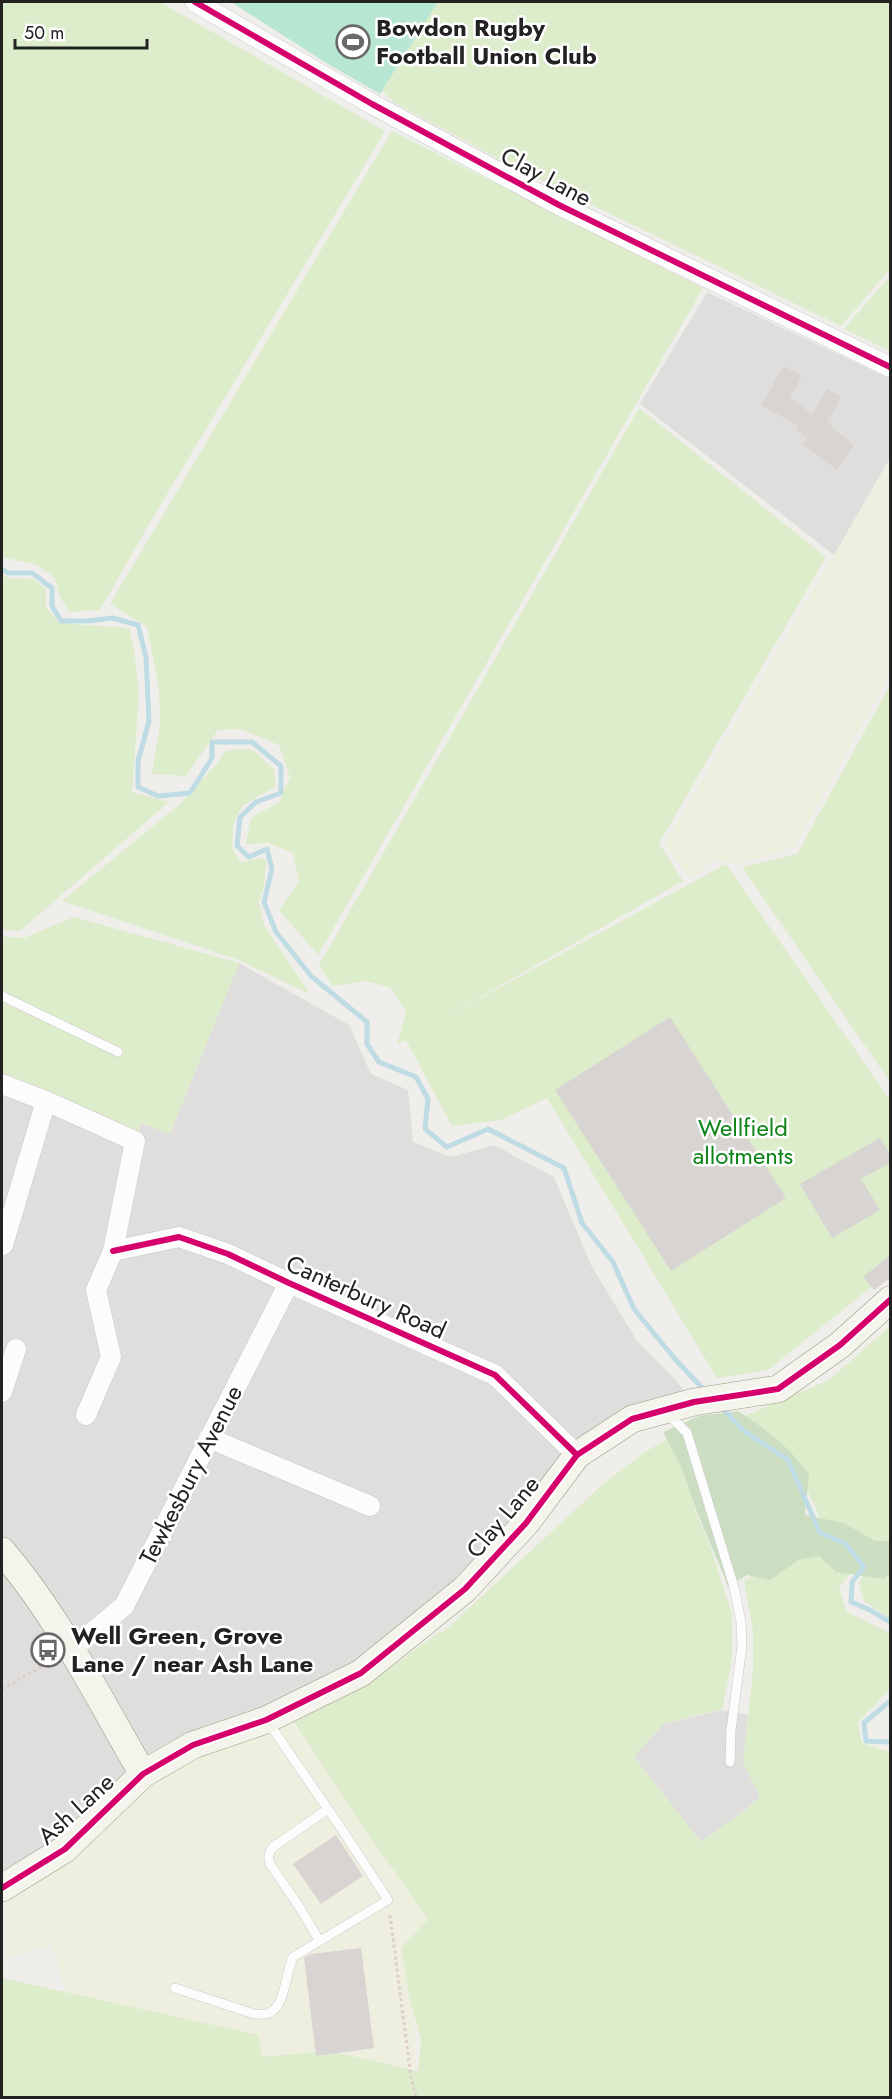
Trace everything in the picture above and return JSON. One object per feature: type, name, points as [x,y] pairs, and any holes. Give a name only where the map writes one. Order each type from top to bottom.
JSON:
[{"type":"street","name":"Clay Lane","points":[[195,2],[372,104],[559,206],[891,367]]},
{"type":"street","points":[[2,1084],[135,1141],[113,1251],[96,1290],[111,1357],[86,1415]]},
{"type":"street","points":[[3,1245],[46,1101]]},
{"type":"street","name":"Canterbury Road","points":[[113,1251],[179,1238],[228,1254],[495,1375],[577,1455]]},
{"type":"street","name":"Tewkesbury Avenue","points":[[71,1650],[124,1606],[289,1283]]},
{"type":"street","name":"Clay Lane","points":[[143,1774],[193,1745],[266,1720],[361,1673],[465,1589],[526,1523],[577,1455],[632,1419],[694,1402],[778,1389],[840,1345],[891,1300]]},
{"type":"street","points":[[2,1392],[16,1349]]},
{"type":"street","points":[[209,1438],[370,1506]]},
{"type":"street","points":[[2,1551],[27,1580],[71,1650],[143,1774]]},
{"type":"street","name":"Ash Lane","points":[[2,1888],[65,1849],[143,1774]]},
{"type":"lane","points":[[2,996],[118,1052]]},
{"type":"lane","points":[[663,1410],[687,1433],[734,1587],[741,1622],[742,1646],[731,1730],[730,1762]]},
{"type":"lane","points":[[175,1988],[254,2014],[268,2014],[277,2007],[293,1957],[388,1900],[266,1720]]},
{"type":"lane","points":[[319,1941],[268,1858],[273,1846],[328,1809]]},
{"type":"path","points":[[2,1689],[71,1650]]},
{"type":"path","points":[[388,1900],[411,2077],[416,2097]]},
{"type":"shaded area","points":[[707,292],[890,379],[890,458],[834,555],[640,404]]},
{"type":"shaded area","points":[[239,963],[349,1025],[371,1074],[408,1090],[413,1142],[451,1157],[494,1145],[554,1177],[591,1265],[637,1341],[694,1402],[632,1419],[526,1523],[361,1673],[2,1888],[2,1084],[136,1141],[141,1123],[170,1134]]},
{"type":"shaded area","points":[[722,1710],[748,1715],[743,1763],[760,1796],[748,1808],[701,1842],[634,1757],[663,1724]]},
{"type":"green space","points":[[2,2],[160,2],[385,131],[152,519],[100,610],[69,612],[60,597],[55,578],[37,565],[2,557]]},
{"type":"green space","name":"Bowdon Rugby Football Union Club","points":[[231,2],[438,2],[380,94]]},
{"type":"green space","points":[[438,2],[890,2],[890,269],[841,326],[516,168],[395,103],[382,91]]},
{"type":"green space","points":[[392,131],[703,288],[318,955],[279,910],[299,882],[293,853],[268,843],[246,844],[251,818],[279,802],[290,777],[279,745],[240,729],[218,730],[186,776],[152,774],[160,725],[159,688],[147,627],[110,604]]},
{"type":"green space","points":[[890,276],[890,351],[844,329]]},
{"type":"green space","name":"Wellfield allotments","points":[[639,408],[826,557],[659,843],[683,881],[442,1019],[726,864],[890,1100],[890,1272],[768,1370],[717,1378],[547,1098],[501,1120],[452,1126],[406,1040],[397,1045],[406,1012],[391,988],[366,981],[332,986],[319,965]]},
{"type":"green space","points":[[890,460],[890,673],[794,848],[738,864],[713,861],[691,879],[664,845]]},
{"type":"green space","points":[[2,575],[9,578],[33,579],[46,589],[46,607],[59,623],[129,628],[139,693],[132,792],[169,802],[20,931],[2,930]]},
{"type":"green space","points":[[890,685],[890,1082],[742,867],[797,854]]},
{"type":"green space","points":[[239,748],[254,751],[274,769],[276,786],[242,806],[233,826],[232,848],[241,862],[261,858],[266,860],[264,887],[259,902],[264,925],[310,994],[236,959],[62,901],[180,804],[225,752]]},
{"type":"green space","points":[[74,917],[239,963],[170,1134],[141,1123],[135,1141],[2,1084],[2,936],[24,938]]},
{"type":"green space","points":[[890,1326],[890,1619],[864,1601],[859,1583],[870,1564],[825,1528],[790,1453],[740,1418],[829,1380]]},
{"type":"green space","points":[[738,1411],[776,1439],[809,1474],[805,1515],[844,1523],[875,1541],[890,1541],[890,1573],[884,1579],[836,1572],[819,1556],[798,1560],[770,1580],[747,1575],[728,1586],[697,1512],[681,1466],[663,1432],[699,1416]]},
{"type":"green space","points":[[666,1440],[677,1447],[698,1518],[709,1543],[732,1614],[732,1661],[722,1709],[663,1724],[634,1757],[701,1842],[748,1808],[760,1796],[743,1763],[753,1671],[753,1631],[744,1581],[794,1549],[857,1565],[839,1588],[847,1612],[890,1633],[890,1689],[858,1723],[862,1743],[890,1752],[890,2097],[2,2098],[2,1978],[258,2035],[262,2057],[316,2052],[317,2056],[338,2053],[418,2071],[421,2039],[410,2001],[401,1948],[428,1919],[370,1837],[291,1717],[333,1702],[389,1669],[440,1631],[442,1633],[603,1484],[645,1452]]},
{"type":"green space","points":[[291,1717],[428,1920],[401,1949],[415,2032],[416,2070],[338,2053],[316,2056],[315,2052],[262,2057],[258,2035],[66,1993],[52,1945],[7,1957],[6,1904],[74,1858],[137,1789],[213,1748]]},
{"type":"building","points":[[784,366],[802,376],[790,397],[812,415],[827,389],[841,397],[827,422],[854,446],[837,470],[803,444],[808,438],[796,429],[798,426],[761,405]]},
{"type":"building","points":[[670,1017],[786,1198],[671,1271],[555,1090]]},
{"type":"building","points":[[880,1138],[891,1156],[891,1162],[861,1179],[880,1210],[832,1238],[800,1184]]},
{"type":"building","points":[[891,1255],[891,1277],[874,1290],[863,1277]]},
{"type":"building","points":[[336,1835],[363,1876],[321,1904],[293,1864]]},
{"type":"building","points":[[361,1948],[374,2048],[316,2056],[304,1958],[311,1954]]},
{"type":"waterway","points":[[2,569],[8,573],[32,573],[52,588],[52,606],[61,621],[112,618],[138,625],[146,657],[149,721],[138,761],[138,787],[158,796],[190,793],[212,758],[212,742],[252,742],[281,766],[281,793],[256,802],[240,817],[237,846],[249,857],[267,849],[272,869],[264,902],[276,932],[311,976],[367,1022],[367,1044],[379,1062],[416,1077],[428,1099],[425,1129],[447,1147],[488,1129],[564,1168],[582,1223],[613,1262],[634,1309],[706,1392]]},
{"type":"waterway","points":[[721,1407],[744,1431],[788,1460],[820,1533],[845,1543],[864,1567],[852,1582],[851,1602],[890,1622]]},
{"type":"waterway","points":[[890,1701],[864,1723],[866,1741],[890,1742]]},
{"type":"cycle path","points":[[195,2],[372,104],[559,205],[890,367]]},
{"type":"cycle path","points":[[113,1251],[179,1237],[228,1254],[495,1375],[577,1455]]},
{"type":"cycle path","points":[[2,1888],[65,1849],[143,1774],[193,1745],[266,1720],[361,1673],[465,1589],[526,1523],[577,1455],[632,1419],[694,1402],[778,1389],[840,1345],[890,1300]]},
{"type":"place","name":"Bowdon Rugby Football Union Club","points":[[353,42]]},
{"type":"place","name":"Well Green, Grove Lane / near Ash Lane","points":[[48,1650]]}]
